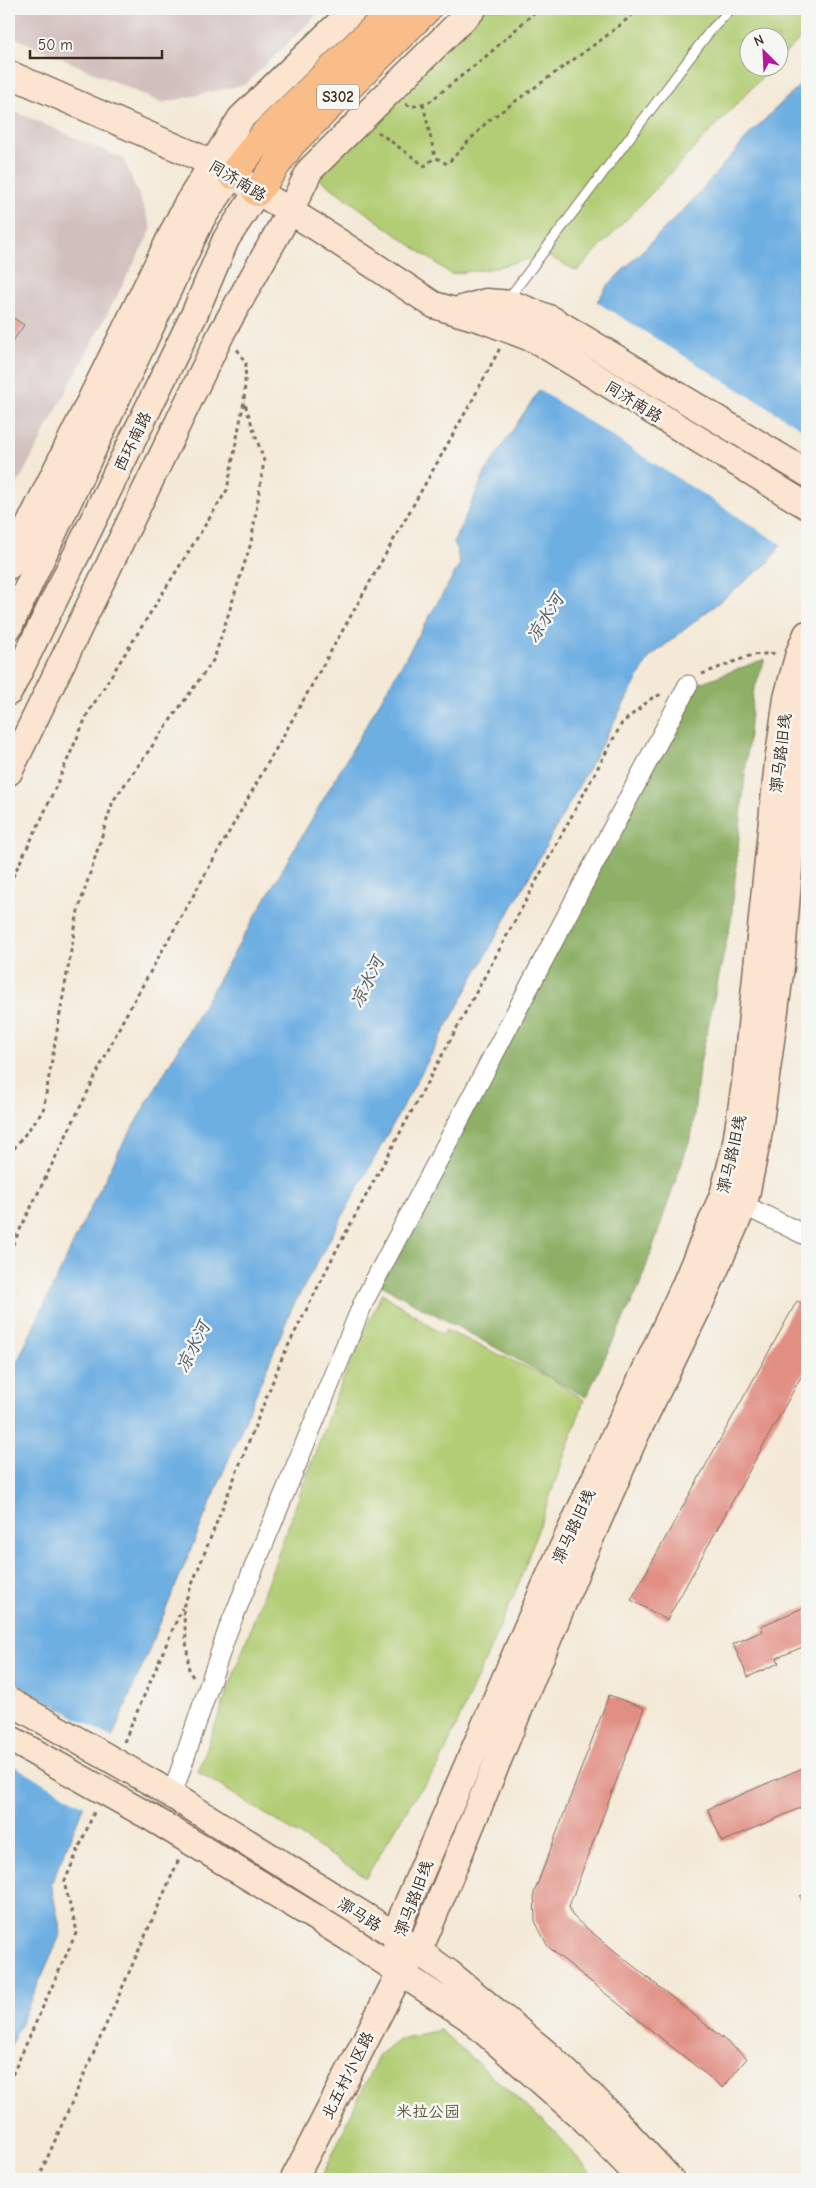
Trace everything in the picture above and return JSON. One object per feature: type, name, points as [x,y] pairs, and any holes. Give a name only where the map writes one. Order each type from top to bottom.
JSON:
[{"type":"main road","points":[[9,566],[186,206],[222,169],[241,118],[354,9]]},
{"type":"main road","name":"S302","points":[[222,169],[267,131],[394,9]]},
{"type":"main road","name":"S302","points":[[257,192],[292,143],[427,9]]},
{"type":"main road","points":[[9,772],[222,332],[290,211],[310,170],[473,9]]},
{"type":"main road","name":"同济南路","points":[[9,74],[222,169],[434,305],[509,330],[544,330],[807,472]]},
{"type":"main road","name":"西环南路","points":[[9,626],[202,218],[222,169]]},
{"type":"main road","name":"西环南路","points":[[9,692],[194,315],[226,239],[257,192]]},
{"type":"main road","name":"同济南路","points":[[453,311],[486,302],[523,308],[544,330],[807,506]]},
{"type":"main road","name":"漷马路旧线","points":[[400,1971],[395,1935],[548,1579],[684,1287],[733,1200],[735,1149],[745,1084],[778,762],[787,698],[799,654],[807,634]]},
{"type":"main road","name":"漷马路旧线","points":[[400,1971],[419,1951],[583,1554],[637,1432],[697,1310],[733,1200],[758,1137],[781,966],[801,724],[807,701]]},
{"type":"main road","name":"漷马路","points":[[9,1701],[164,1790],[419,1951],[480,1997],[546,2053],[602,2106],[670,2179]]},
{"type":"main road","name":"漷马路","points":[[9,1738],[188,1838],[400,1971],[469,2018],[534,2073],[585,2120],[641,2179]]},
{"type":"main road","name":"北五村小区路","points":[[294,2179],[400,1971]]},
{"type":"street","points":[[164,1790],[206,1695],[228,1630],[364,1301],[688,685]]},
{"type":"street","points":[[733,1200],[807,1236]]},
{"type":"lane","points":[[505,304],[710,31],[731,9]]},
{"type":"path","points":[[385,95],[411,107],[429,102],[490,53],[538,9]]},
{"type":"path","points":[[422,104],[435,157],[447,164],[488,121],[605,37],[631,16],[634,9]]},
{"type":"path","points":[[371,139],[377,132],[424,166],[435,157]]},
{"type":"path","points":[[9,1252],[122,1022],[373,578],[473,399],[509,330]]},
{"type":"path","points":[[9,884],[41,820],[88,713],[227,490],[244,401],[246,362],[229,336],[222,332]]},
{"type":"path","points":[[9,1155],[43,1111],[78,911],[113,801],[214,659],[251,543],[264,461],[244,401]]},
{"type":"path","points":[[120,1750],[186,1601],[282,1358],[336,1251],[622,723],[652,698],[688,685],[695,676],[752,655],[780,653]]},
{"type":"path","points":[[186,1601],[183,1607],[189,1671],[206,1695]]},
{"type":"path","points":[[9,2082],[77,1931],[64,1883],[98,1803]]},
{"type":"path","points":[[38,2179],[188,1838]]},
{"type":"shaded area","points":[[9,9],[323,9],[246,84],[162,103],[9,35]]},
{"type":"shaded area","points":[[9,109],[124,159],[152,229],[9,500]]},
{"type":"green space","points":[[472,9],[807,9],[807,31],[788,51],[788,28],[738,28],[738,78],[761,78],[577,271],[546,255],[489,269],[451,274],[318,178]]},
{"type":"green space","points":[[765,659],[753,693],[731,920],[699,1068],[692,1133],[639,1287],[586,1397],[381,1285],[694,685]]},
{"type":"green space","points":[[382,1293],[443,1335],[446,1330],[552,1379],[584,1400],[519,1583],[438,1767],[412,1801],[366,1877],[198,1772],[337,1393]]},
{"type":"green space","name":"米拉公园","points":[[440,2030],[556,2133],[596,2179],[321,2179],[378,2056],[400,2039]]},
{"type":"water","name":"凉水河","points":[[807,78],[807,508],[769,562],[649,658],[291,1310],[51,1884],[61,1933],[9,2049],[9,1379],[119,1151],[460,564],[454,541],[486,471],[608,285],[692,201],[753,131]]},
{"type":"pier","points":[[595,301],[807,432],[807,513],[784,546],[538,389]]},
{"type":"pier","points":[[9,1680],[114,1739],[86,1807],[9,1763]]},
{"type":"building","points":[[9,315],[24,325],[9,347]]},
{"type":"building","points":[[797,1301],[807,1306],[807,1366],[667,1620],[631,1600]]},
{"type":"building","points":[[807,1606],[807,1645],[777,1658],[779,1663],[748,1677],[733,1644],[763,1631],[761,1626]]},
{"type":"building","points":[[609,1695],[644,1708],[569,1906],[572,1915],[579,1922],[747,2058],[723,2088],[554,1952],[547,1945],[535,1921],[534,1893]]},
{"type":"building","points":[[807,1766],[807,1805],[722,1842],[708,1809]]},
{"type":"building","points":[[807,1893],[807,1912],[800,1896]]}]
